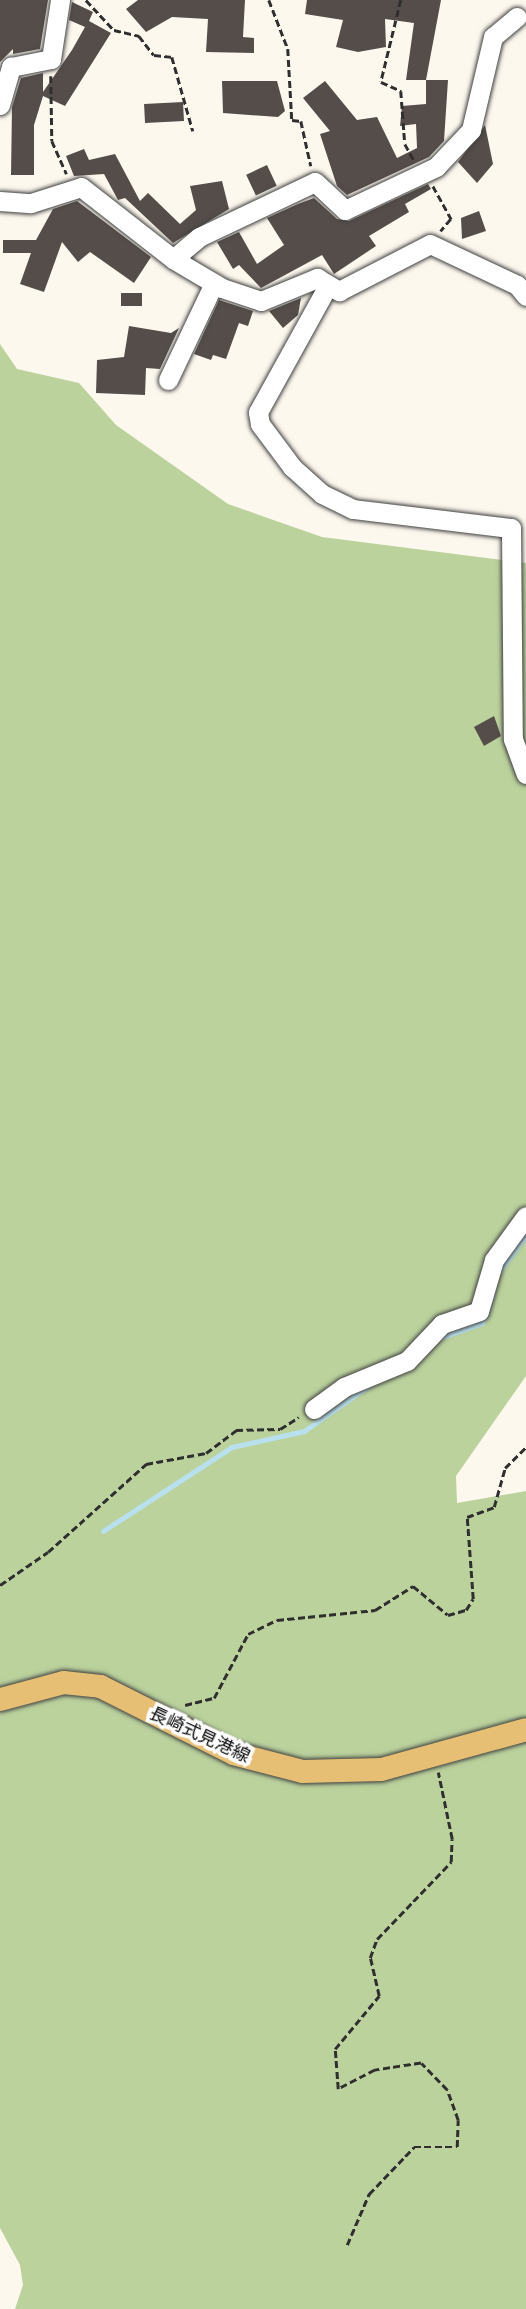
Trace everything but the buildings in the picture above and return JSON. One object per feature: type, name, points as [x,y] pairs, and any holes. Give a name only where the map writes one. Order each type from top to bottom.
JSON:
[{"type":"main road","name":"長崎式見港線","points":[[0,1699],[63,1682],[100,1686],[233,1753],[302,1771],[381,1769],[526,1729]]},
{"type":"street","points":[[0,105],[11,67],[51,59],[60,0]]},
{"type":"street","points":[[173,259],[199,237],[314,182],[345,210],[423,171],[454,152],[471,130],[494,37],[517,17]]},
{"type":"street","points":[[0,201],[31,203],[73,187],[173,259],[214,283],[261,301],[317,278],[326,289]]},
{"type":"street","points":[[326,289],[359,284],[430,244],[517,285],[526,296]]},
{"type":"street","points":[[168,380],[214,283]]},
{"type":"street","points":[[326,289],[258,412],[260,424],[312,485],[353,509],[511,528],[513,739],[526,774]]},
{"type":"street","points":[[314,1409],[344,1387],[407,1361],[442,1324],[479,1311],[494,1260],[526,1216]]},
{"type":"path","points":[[86,0],[114,30],[139,36],[154,55],[172,57],[193,131]]},
{"type":"path","points":[[269,0],[288,49],[292,120],[301,121],[314,182]]},
{"type":"path","points":[[401,0],[381,82],[401,91],[405,144],[451,219],[430,244]]},
{"type":"path","points":[[51,59],[52,141],[73,187]]},
{"type":"path","points":[[0,1585],[48,1552],[146,1464],[206,1453],[236,1430],[280,1429],[314,1409]]},
{"type":"path","points":[[178,1705],[214,1698],[248,1634],[277,1620],[375,1610],[413,1586],[448,1615],[466,1610],[474,1599],[467,1517],[494,1507],[505,1468],[526,1447]]},
{"type":"path","points":[[347,2245],[369,2194],[414,2147],[457,2147],[458,2120],[447,2090],[421,2063],[375,2070],[338,2089],[335,2049],[379,1996],[370,1958],[377,1938],[451,1863],[453,1839],[435,1755]]},
{"type":"green space","points":[[0,344],[17,369],[79,383],[116,425],[228,504],[322,537],[526,563],[526,1376],[456,1476],[457,1503],[526,1491],[526,2309],[15,2309],[23,2285],[20,2265],[0,2228]]},
{"type":"waterway","points":[[499,1272],[526,1235]]},
{"type":"waterway","points":[[440,1338],[482,1323],[493,1295]]},
{"type":"waterway","points":[[103,1531],[232,1447],[304,1431],[367,1387]]}]
